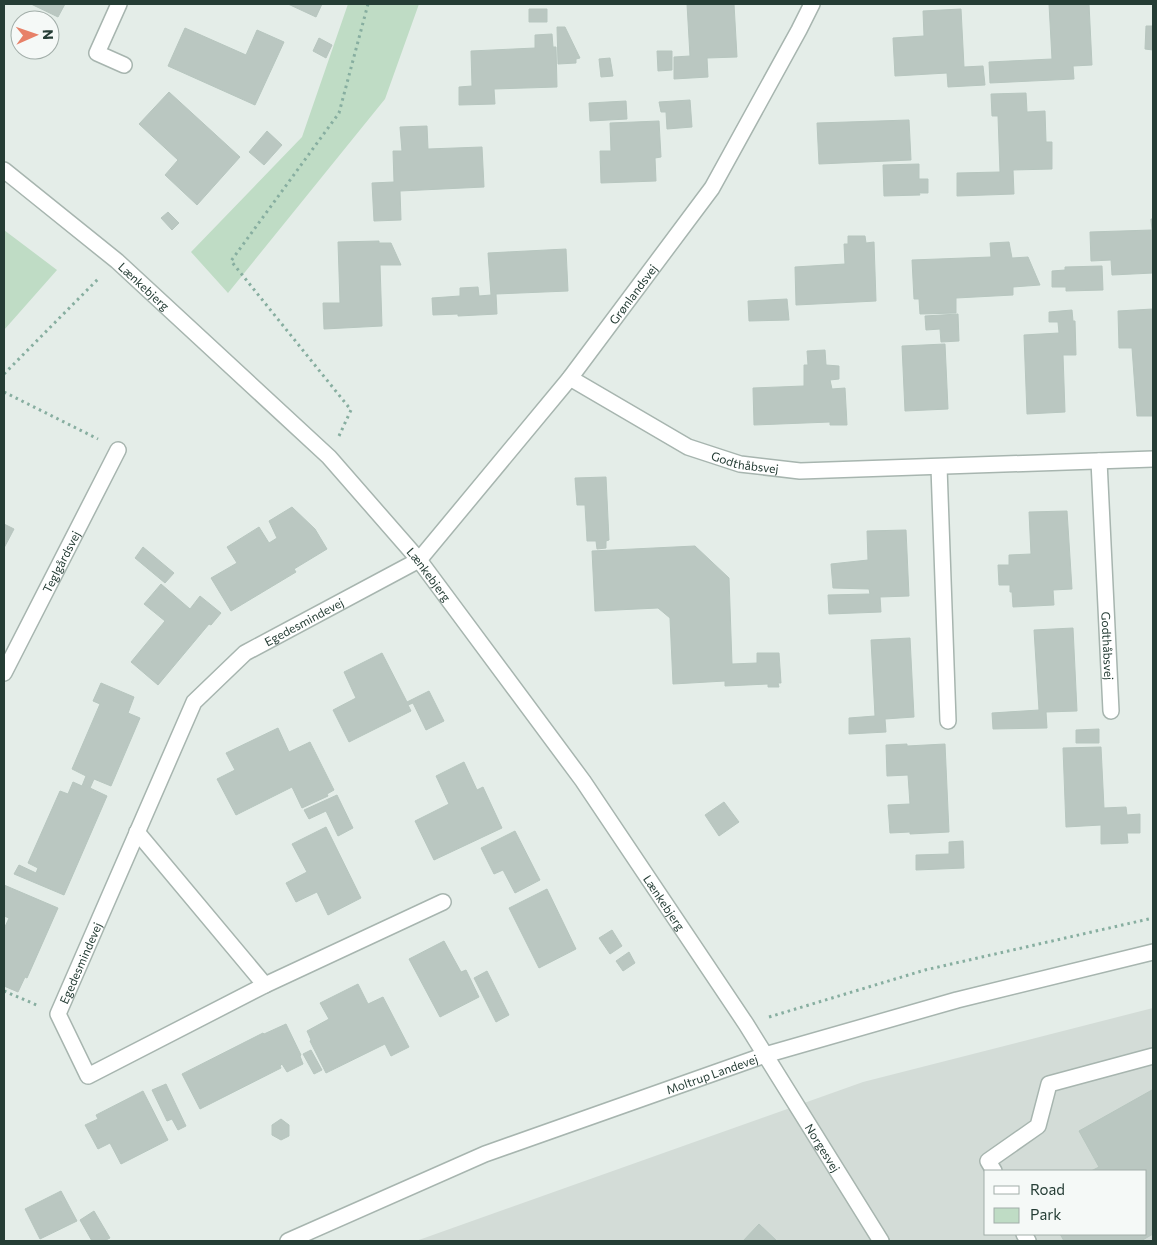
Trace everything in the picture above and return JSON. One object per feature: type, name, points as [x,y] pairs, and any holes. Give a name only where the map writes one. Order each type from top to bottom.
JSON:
[{"type":"street","points":[[119,4],[97,53],[124,65]]},
{"type":"street","name":"Grønlandsvej","points":[[419,560],[570,378],[712,188],[812,4]]},
{"type":"street","name":"Lænkebjerg","points":[[4,170],[116,261],[329,457],[419,560],[583,781],[765,1055]]},
{"type":"street","name":"Godthåbsvej","points":[[570,378],[688,446],[740,464],[800,471],[1153,459]]},
{"type":"street","name":"Teglgårdsvej","points":[[4,673],[118,450]]},
{"type":"street","name":"Godthåbsvej","points":[[1100,461],[1111,711]]},
{"type":"street","points":[[939,467],[948,721]]},
{"type":"street","name":"Egedesmindevej","points":[[419,560],[245,653],[194,702],[58,1014],[88,1076],[265,985],[443,902]]},
{"type":"street","points":[[138,832],[265,985]]},
{"type":"street","name":"Moltrup Landevej","points":[[288,1241],[485,1154],[765,1055],[957,1000],[1153,952]]},
{"type":"street","name":"Norgesvej","points":[[765,1055],[881,1241]]},
{"type":"street","points":[[993,1170],[988,1161],[1038,1126],[1049,1084],[1153,1056]]},
{"type":"path","points":[[329,457],[351,410],[231,261],[340,113],[368,4]]},
{"type":"path","points":[[4,374],[116,261]]},
{"type":"path","points":[[4,392],[118,450]]},
{"type":"path","points":[[746,1024],[925,970],[1153,918]]},
{"type":"path","points":[[4,992],[58,1014]]},
{"type":"shaded area","points":[[1153,1008],[1153,1241],[416,1241],[863,1082]]},
{"type":"green space","points":[[348,4],[419,4],[385,99],[228,293],[191,252],[302,137]]},
{"type":"green space","points":[[4,230],[57,270],[4,330]]},
{"type":"building","points":[[31,4],[65,4],[60,13],[60,10],[43,10]]},
{"type":"building","points":[[288,4],[322,4],[316,17]]},
{"type":"building","points":[[687,4],[734,4],[737,57],[707,58],[708,77],[674,79],[674,57],[690,56]]},
{"type":"building","points":[[1049,4],[1089,4],[1092,65],[1073,66],[1074,79],[990,83],[989,62],[1052,59]]},
{"type":"building","points":[[529,9],[547,9],[547,22],[529,22]]},
{"type":"building","points":[[961,9],[964,67],[983,66],[985,85],[948,87],[947,73],[895,76],[893,38],[924,36],[923,11]]},
{"type":"building","points":[[1146,26],[1153,26],[1153,50],[1145,49]]},
{"type":"building","points":[[557,27],[565,27],[580,58],[576,59],[576,63],[558,64]]},
{"type":"building","points":[[185,28],[246,55],[257,30],[284,42],[255,105],[168,66]]},
{"type":"building","points":[[552,34],[553,47],[556,47],[557,87],[494,89],[495,104],[459,105],[459,87],[472,86],[471,51],[535,48],[535,35]]},
{"type":"building","points":[[319,38],[332,45],[326,58],[313,51]]},
{"type":"building","points":[[657,51],[672,51],[672,70],[658,71]]},
{"type":"building","points":[[610,58],[613,76],[601,77],[599,59]]},
{"type":"building","points":[[169,92],[240,157],[197,205],[165,175],[178,160],[139,124]]},
{"type":"building","points":[[1026,93],[1027,112],[1045,111],[1046,142],[1052,142],[1052,169],[1013,170],[1014,194],[957,196],[957,173],[1000,172],[998,116],[992,116],[991,94]]},
{"type":"building","points":[[690,100],[692,127],[667,129],[666,112],[661,112],[659,102]]},
{"type":"building","points":[[626,101],[627,119],[590,121],[589,103]]},
{"type":"building","points":[[909,120],[911,160],[819,164],[817,123]]},
{"type":"building","points":[[659,121],[661,157],[655,158],[656,181],[601,183],[600,151],[611,151],[610,123]]},
{"type":"building","points":[[427,126],[428,149],[482,147],[484,187],[400,191],[401,220],[374,221],[372,183],[394,182],[393,151],[402,151],[400,127]]},
{"type":"building","points":[[267,131],[282,145],[264,165],[249,152]]},
{"type":"building","points":[[919,164],[919,179],[928,179],[928,193],[884,196],[883,165]]},
{"type":"building","points":[[168,212],[179,223],[172,230],[161,218]]},
{"type":"building","points":[[1151,219],[1153,219],[1153,273],[1112,275],[1111,260],[1091,261],[1090,232],[1152,230]]},
{"type":"building","points":[[848,236],[865,236],[866,243],[874,242],[876,301],[796,305],[795,267],[845,264],[844,244],[848,244]]},
{"type":"building","points":[[379,241],[379,243],[391,243],[401,265],[380,265],[382,326],[324,329],[323,303],[340,303],[338,242]]},
{"type":"building","points":[[1009,242],[1012,258],[1028,257],[1040,285],[1013,287],[1013,295],[956,298],[956,313],[920,314],[919,299],[914,299],[912,260],[991,257],[990,243]]},
{"type":"building","points":[[566,249],[568,291],[496,294],[497,314],[433,315],[432,298],[460,296],[460,288],[478,287],[479,296],[491,295],[488,253]]},
{"type":"building","points":[[1102,266],[1103,290],[1066,291],[1066,287],[1052,287],[1052,271],[1065,270],[1065,267]]},
{"type":"building","points":[[787,299],[789,320],[749,321],[748,301]]},
{"type":"building","points":[[1153,309],[1153,416],[1137,416],[1132,348],[1119,348],[1118,311]]},
{"type":"building","points":[[1072,310],[1073,321],[1075,321],[1076,355],[1063,355],[1065,412],[1027,414],[1024,335],[1059,333],[1058,322],[1049,322],[1049,312]]},
{"type":"building","points":[[958,314],[959,341],[941,342],[940,329],[926,330],[925,316]]},
{"type":"building","points":[[945,344],[948,409],[905,411],[902,346]]},
{"type":"building","points":[[825,350],[826,365],[839,366],[839,379],[830,380],[832,389],[845,388],[847,425],[830,425],[830,422],[754,425],[753,388],[804,386],[804,365],[808,365],[807,351]]},
{"type":"building","points":[[606,477],[609,540],[606,541],[606,548],[597,549],[596,541],[587,541],[585,505],[577,505],[575,478]]},
{"type":"building","points":[[292,507],[315,529],[327,549],[294,569],[296,572],[231,611],[211,578],[237,563],[227,547],[259,527],[269,543],[277,538],[269,521]]},
{"type":"building","points":[[1067,511],[1072,589],[1053,590],[1054,605],[1013,607],[1010,585],[999,585],[998,565],[1009,565],[1009,555],[1031,554],[1029,512]]},
{"type":"building","points":[[4,524],[14,529],[4,548]]},
{"type":"building","points":[[906,530],[909,596],[880,597],[881,612],[829,614],[828,595],[870,594],[869,589],[833,588],[831,564],[868,560],[867,531]]},
{"type":"building","points":[[695,546],[729,578],[732,664],[757,663],[757,653],[779,653],[781,683],[778,683],[779,687],[768,687],[768,684],[725,686],[725,681],[673,684],[670,618],[658,608],[595,611],[592,551]]},
{"type":"building","points":[[143,547],[174,573],[165,583],[135,558]]},
{"type":"building","points":[[161,584],[190,609],[200,596],[221,613],[211,625],[209,624],[158,685],[131,662],[165,621],[144,604]]},
{"type":"building","points":[[1073,628],[1077,711],[1046,712],[1047,728],[993,729],[992,713],[1039,710],[1034,630]]},
{"type":"building","points":[[910,638],[914,717],[885,719],[886,732],[849,734],[849,718],[875,716],[871,640]]},
{"type":"building","points":[[382,653],[407,702],[429,691],[444,721],[426,730],[413,703],[408,705],[411,711],[349,742],[333,710],[356,698],[344,672]]},
{"type":"building","points":[[101,683],[134,697],[128,713],[140,718],[111,786],[94,779],[90,788],[107,796],[64,895],[14,874],[19,865],[36,873],[38,868],[28,863],[60,791],[68,794],[73,782],[82,786],[86,776],[72,769],[100,704],[93,701]]},
{"type":"building","points":[[278,728],[289,752],[310,742],[334,790],[327,794],[328,796],[302,808],[292,787],[236,815],[217,779],[235,770],[226,753]]},
{"type":"building","points":[[1099,729],[1099,743],[1076,743],[1076,730]]},
{"type":"building","points":[[907,744],[907,746],[945,744],[949,832],[890,833],[888,805],[910,804],[908,775],[887,776],[886,745]]},
{"type":"building","points":[[1101,747],[1104,808],[1126,807],[1127,815],[1140,814],[1140,833],[1127,833],[1128,843],[1101,844],[1101,825],[1066,827],[1063,748]]},
{"type":"building","points":[[464,762],[477,790],[483,787],[502,828],[434,860],[415,821],[449,804],[436,776]]},
{"type":"building","points":[[337,795],[353,828],[338,836],[326,811],[309,819],[304,810]]},
{"type":"building","points":[[724,802],[739,822],[719,836],[705,815]]},
{"type":"building","points":[[326,827],[361,898],[328,915],[317,892],[296,902],[286,883],[307,872],[292,844]]},
{"type":"building","points":[[515,831],[540,880],[515,893],[503,870],[494,874],[481,848]]},
{"type":"building","points":[[963,841],[964,868],[916,870],[916,855],[949,854],[949,842]]},
{"type":"building","points":[[4,885],[58,908],[27,978],[25,977],[18,992],[4,986],[4,929],[9,918],[4,916]]},
{"type":"building","points":[[547,889],[576,949],[539,968],[509,908]]},
{"type":"building","points":[[612,930],[622,946],[610,954],[599,938]]},
{"type":"building","points":[[444,941],[461,972],[466,970],[479,997],[440,1017],[409,959]]},
{"type":"building","points":[[629,952],[635,963],[623,971],[616,961]]},
{"type":"building","points":[[487,971],[509,1015],[496,1022],[474,978]]},
{"type":"building","points":[[358,984],[368,1004],[383,997],[409,1047],[391,1056],[385,1044],[326,1073],[307,1031],[329,1019],[320,1003]]},
{"type":"building","points":[[286,1024],[301,1055],[303,1064],[287,1072],[282,1064],[281,1068],[200,1109],[182,1074],[263,1033]]},
{"type":"building","points":[[311,1050],[322,1070],[314,1074],[303,1054]]},
{"type":"building","points":[[166,1084],[186,1126],[178,1130],[172,1119],[167,1121],[152,1090]]},
{"type":"building","points":[[1152,1090],[1153,1234],[1141,1241],[1064,1241],[1061,1235],[1147,1235],[1147,1170],[1093,1170],[1099,1167],[1079,1131]]},
{"type":"building","points":[[143,1091],[168,1140],[121,1164],[110,1143],[98,1149],[85,1125],[98,1119],[96,1115]]},
{"type":"building","points":[[281,1119],[289,1125],[289,1136],[281,1140],[272,1135],[272,1125]]},
{"type":"building","points":[[61,1191],[77,1221],[40,1239],[25,1209]]},
{"type":"building","points":[[94,1211],[110,1238],[104,1241],[92,1241],[80,1220]]},
{"type":"building","points":[[759,1224],[777,1241],[743,1241]]}]
